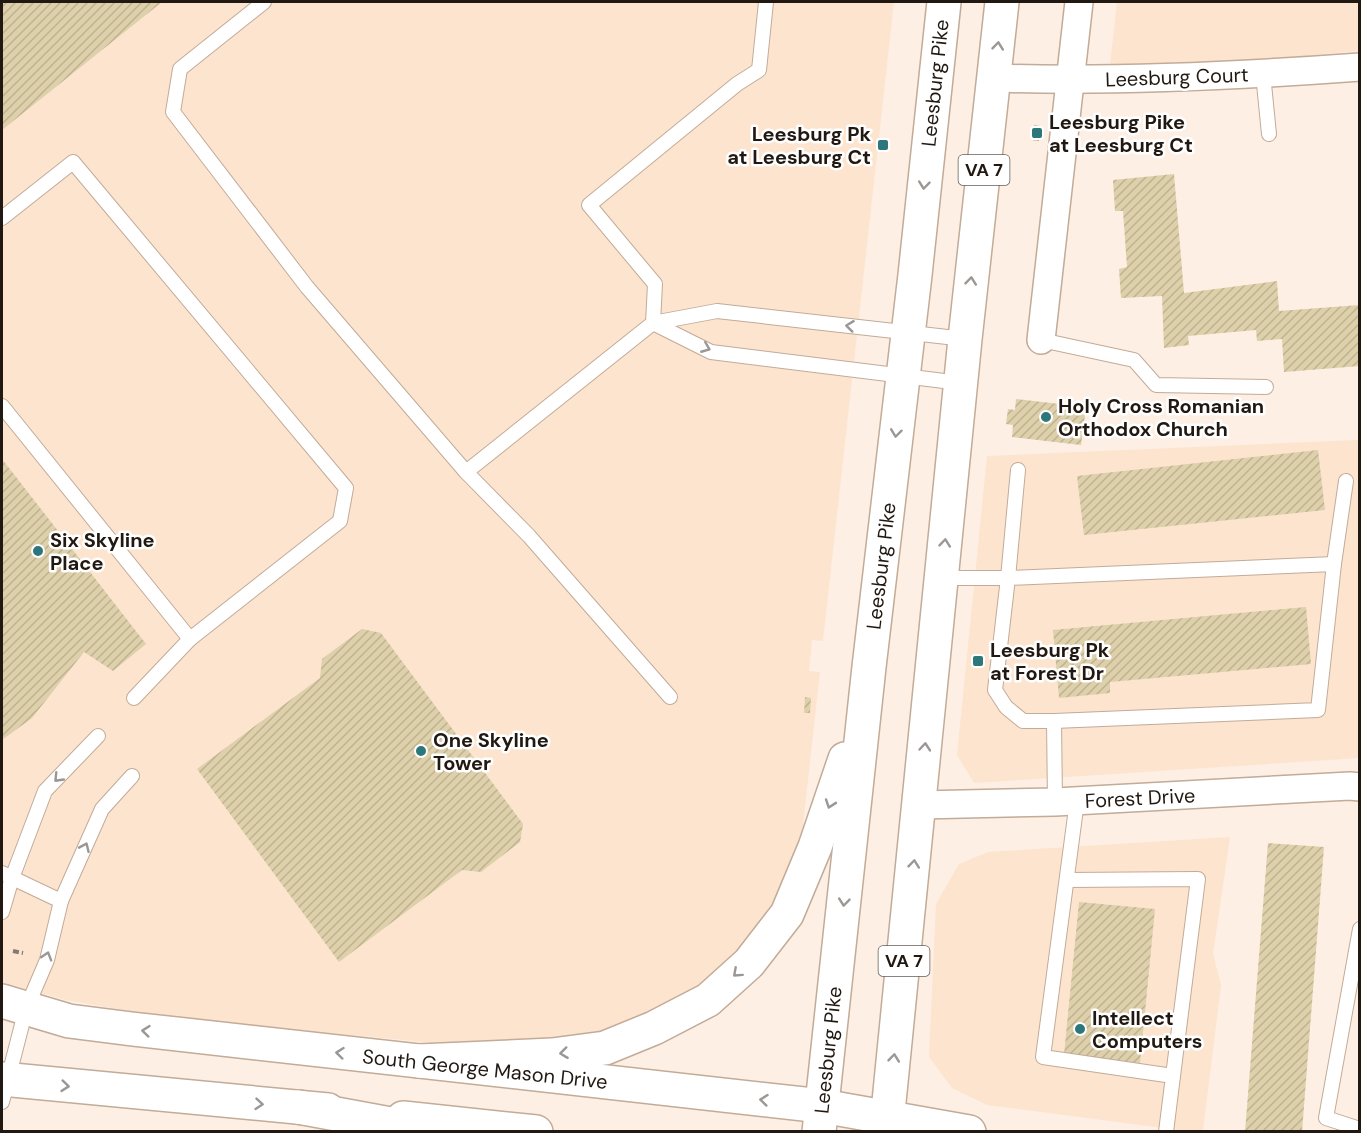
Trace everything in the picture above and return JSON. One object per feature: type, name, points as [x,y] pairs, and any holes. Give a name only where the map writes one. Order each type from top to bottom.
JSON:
[{"type":"main road","name":"Leesburg Pike","points":[[821,1119],[944,2]]},
{"type":"main road","name":"VA 7","points":[[887,1124],[965,339],[1002,2]]},
{"type":"main road","points":[[419,1061],[552,1055],[605,1048],[654,1028],[708,1000],[749,963],[786,914],[815,847],[844,762],[869,667]]},
{"type":"main road","name":"South George Mason Drive","points":[[14,1005],[69,1021],[419,1061],[821,1119],[969,1131]]},
{"type":"main road","points":[[3,1087],[298,1107],[536,1131]]},
{"type":"main road","points":[[298,1107],[434,1131]]},
{"type":"street","points":[[1041,340],[1079,2]]},
{"type":"street","name":"Leesburg Court","points":[[994,78],[1070,81],[1263,74],[1359,67]]},
{"type":"street","name":"Forest Drive","points":[[920,805],[1066,802],[1350,786],[1359,788]]},
{"type":"lane","points":[[264,2],[180,69],[173,112],[307,287],[466,472],[529,536],[670,697]]},
{"type":"lane","points":[[653,323],[655,284],[589,205],[736,84],[759,70],[766,2]]},
{"type":"lane","points":[[1263,74],[1269,134]]},
{"type":"lane","points":[[2,218],[73,162],[346,488],[340,522],[190,639],[134,698]]},
{"type":"lane","points":[[466,472],[653,323],[717,310],[965,339]]},
{"type":"lane","points":[[653,323],[711,352],[961,383]]},
{"type":"lane","points":[[1041,340],[1134,360],[1156,385],[1266,387]]},
{"type":"lane","points":[[2,406],[190,639]]},
{"type":"lane","points":[[1018,470],[995,690],[1006,707],[1023,721],[1054,722],[1318,710],[1334,564],[1346,481]]},
{"type":"lane","points":[[942,578],[1008,578],[1334,564]]},
{"type":"lane","points":[[1054,722],[1066,802],[1067,879],[1042,1057],[1173,1076]]},
{"type":"lane","points":[[2,912],[7,875],[45,792],[98,736]]},
{"type":"lane","points":[[3,1087],[14,1005],[47,960],[61,901],[102,808],[132,776]]},
{"type":"lane","points":[[7,875],[61,901]]},
{"type":"lane","points":[[1067,879],[1198,879],[1166,1131]]},
{"type":"lane","points":[[1359,928],[1326,1118],[1359,1130]]},
{"type":"path","points":[[13,951],[23,953]]},
{"type":"shaded area","points":[[2,2],[894,2],[823,641],[812,640],[809,671],[820,672],[798,870],[775,920],[702,999],[539,1053],[163,1017],[66,1000],[2,982]]},
{"type":"shaded area","points":[[1117,2],[1359,2],[1359,51],[1109,74]]},
{"type":"shaded area","points":[[1359,440],[1359,758],[974,783],[957,755],[987,456]]},
{"type":"shaded area","points":[[1230,837],[1213,954],[1221,985],[1203,1131],[1186,1131],[987,1105],[952,1088],[929,1057],[936,904],[959,864],[988,852]]},
{"type":"building","points":[[2,2],[162,2],[2,130]]},
{"type":"building","points":[[1034,125],[1041,126],[1039,141],[1033,141]]},
{"type":"building","points":[[1174,174],[1184,293],[1277,281],[1279,311],[1360,305],[1360,366],[1284,372],[1282,339],[1257,341],[1256,330],[1188,336],[1189,345],[1164,348],[1162,296],[1121,298],[1119,269],[1127,267],[1123,211],[1115,211],[1113,180]]},
{"type":"building","name":"Holy Cross Romanian Orthodox Church","points":[[1016,399],[1086,407],[1081,445],[1012,437],[1013,425],[1006,424],[1008,409],[1015,410]]},
{"type":"building","points":[[1318,450],[1325,510],[1084,535],[1077,476]]},
{"type":"building","name":"Six Skyline Place","points":[[2,459],[146,644],[113,671],[84,652],[32,718],[2,740]]},
{"type":"building","points":[[1306,607],[1311,664],[1110,682],[1110,693],[1059,698],[1053,630]]},
{"type":"building","points":[[362,629],[381,633],[523,824],[520,842],[481,872],[462,870],[339,962],[197,769],[320,678],[322,659]]},
{"type":"building","points":[[805,697],[811,698],[810,713],[804,713]]},
{"type":"building","points":[[1268,843],[1324,847],[1302,1132],[1245,1132]]},
{"type":"building","points":[[1079,902],[1155,909],[1140,1063],[1064,1055]]},
{"type":"place","name":"Leesburg Pike at Leesburg Ct","points":[[1037,133]]},
{"type":"place","name":"Leesburg Pk at Leesburg Ct","points":[[883,145]]},
{"type":"place","name":"Holy Cross Romanian Orthodox Church","points":[[1046,417]]},
{"type":"place","name":"Six Skyline Place","points":[[38,551]]},
{"type":"place","name":"Leesburg Pk at Forest Dr","points":[[978,661]]},
{"type":"place","name":"One Skyline Tower","points":[[421,751]]},
{"type":"place","name":"Intellect Computers","points":[[1080,1029]]}]
